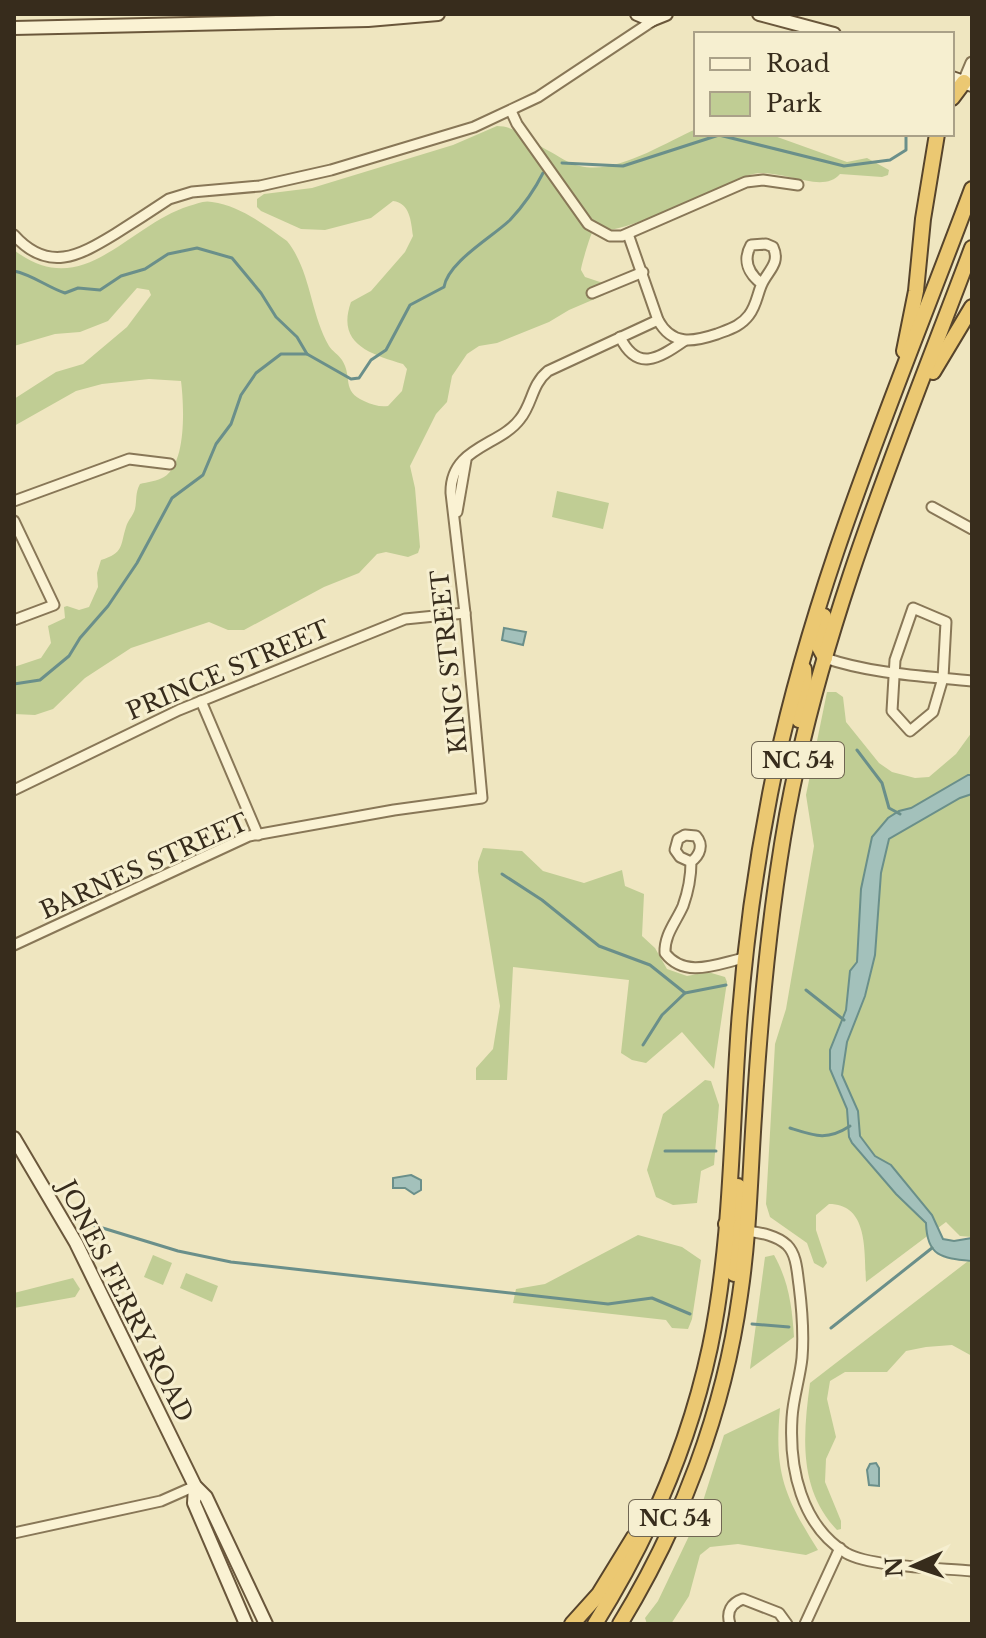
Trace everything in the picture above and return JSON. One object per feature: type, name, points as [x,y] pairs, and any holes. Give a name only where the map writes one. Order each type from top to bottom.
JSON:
[{"type":"highway","points":[[895,390],[916,291],[936,136]]},
{"type":"highway","name":"NC 54","points":[[595,1624],[632,1561],[656,1508],[680,1451],[707,1359],[718,1300],[726,1224],[744,958],[770,795],[801,661],[895,390],[972,189]]},
{"type":"highway","name":"NC 54","points":[[620,1624],[661,1550],[704,1444],[727,1364],[748,1231],[765,968],[786,819],[800,751],[825,658],[860,549],[972,248]]},
{"type":"highway","points":[[910,415],[972,307]]},
{"type":"highway","points":[[825,658],[819,647],[819,639],[838,549]]},
{"type":"highway","points":[[786,819],[788,770],[805,685],[801,661]]},
{"type":"highway","points":[[730,1168],[738,1178],[739,1220],[748,1231]]},
{"type":"highway","points":[[726,1224],[732,1227],[735,1237],[733,1284],[740,1297]]},
{"type":"highway","points":[[572,1624],[599,1594],[640,1526],[656,1508]]},
{"type":"highway","points":[[629,1624],[634,1601]]},
{"type":"main road","points":[[14,28],[368,20],[438,14]]},
{"type":"main road","points":[[636,14],[647,20],[660,17]]},
{"type":"main road","points":[[759,14],[826,32]]},
{"type":"main road","name":"JONES FERRY ROAD","points":[[14,1138],[76,1243],[195,1486],[206,1497],[266,1624]]},
{"type":"main road","name":"JONES FERRY ROAD","points":[[195,1486],[194,1503],[246,1624]]},
{"type":"street","points":[[633,32],[636,14]]},
{"type":"street","points":[[14,235],[40,255],[67,258],[89,250],[169,199],[183,194],[260,186],[331,170],[474,127],[511,111],[660,17]]},
{"type":"street","points":[[963,82],[972,63]]},
{"type":"street","points":[[511,111],[588,224],[610,236],[628,234],[746,182],[763,180],[798,185]]},
{"type":"street","points":[[628,234],[658,320],[670,335],[684,341],[700,340],[743,322],[755,306],[762,284]]},
{"type":"street","points":[[592,293],[643,272]]},
{"type":"street","points":[[658,320],[620,337],[625,348],[636,358],[647,361],[669,352],[684,341]]},
{"type":"street","name":"KING STREET","points":[[482,798],[455,522],[467,457],[473,450],[518,423],[535,386],[548,371],[620,337]]},
{"type":"street","points":[[14,501],[129,459],[170,464]]},
{"type":"street","points":[[932,507],[972,529]]},
{"type":"street","points":[[14,521],[54,605],[14,620]]},
{"type":"street","points":[[913,608],[946,622],[943,678],[933,712],[910,731],[892,711],[895,660],[913,608]]},
{"type":"street","name":"PRINCE STREET","points":[[14,790],[113,740],[201,701],[405,619],[465,613]]},
{"type":"street","points":[[825,658],[844,665],[895,674],[972,681]]},
{"type":"street","points":[[201,701],[258,835]]},
{"type":"street","name":"BARNES STREET","points":[[14,945],[213,852],[258,835],[394,810],[482,798]]},
{"type":"street","points":[[691,862],[689,884],[667,938],[665,953],[671,961],[686,969],[744,958]]},
{"type":"street","points":[[748,1231],[774,1237],[787,1246],[798,1273],[802,1358],[792,1416],[795,1469],[799,1489],[820,1531],[840,1548],[861,1559],[972,1571]]},
{"type":"street","points":[[14,1533],[161,1501],[195,1486]]},
{"type":"street","points":[[805,1624],[840,1548]]},
{"type":"street","points":[[730,1624],[728,1614],[731,1607],[743,1599],[779,1613],[787,1624]]},
{"type":"green space","points":[[497,126],[504,127],[517,131],[563,159],[594,168],[624,162],[694,130],[694,136],[775,136],[847,162],[867,158],[889,170],[888,175],[882,177],[840,174],[823,182],[776,174],[753,174],[643,220],[592,233],[581,270],[585,277],[603,283],[604,295],[549,322],[497,343],[479,346],[467,354],[452,376],[447,402],[436,414],[410,466],[415,488],[418,553],[408,557],[386,552],[377,554],[359,573],[324,587],[244,630],[228,630],[209,622],[131,648],[85,678],[53,709],[35,715],[14,714],[14,667],[41,658],[51,643],[48,626],[65,618],[64,607],[79,610],[89,607],[98,587],[97,573],[101,560],[114,555],[120,548],[135,509],[140,484],[164,477],[177,459],[183,418],[181,381],[149,379],[102,384],[76,391],[14,426],[14,399],[56,372],[83,364],[127,327],[151,295],[149,290],[137,288],[108,321],[80,332],[55,334],[14,346],[14,250],[39,264],[62,268],[83,265],[166,216],[189,206],[209,202],[233,208],[287,241],[301,265],[329,346],[345,366],[352,393],[370,404],[388,406],[402,391],[407,369],[403,364],[359,345],[348,328],[348,316],[351,302],[371,291],[405,252],[413,236],[406,209],[393,201],[371,218],[325,230],[301,229],[261,211],[257,207],[257,199],[264,194],[312,188],[453,145]]},
{"type":"green space","points":[[557,491],[609,503],[603,529],[552,517]]},
{"type":"green space","points":[[827,692],[836,692],[843,697],[846,722],[879,763],[892,772],[915,778],[929,777],[956,754],[972,732],[972,1237],[960,1236],[946,1222],[866,1282],[862,1232],[851,1212],[842,1206],[829,1204],[816,1215],[816,1230],[827,1263],[823,1268],[814,1263],[807,1243],[770,1217],[766,1204],[775,1044],[786,1009],[814,846],[806,795]]},
{"type":"green space","points":[[483,848],[522,851],[543,871],[584,883],[622,870],[625,886],[644,894],[642,936],[655,948],[667,969],[687,976],[708,972],[725,977],[727,982],[714,1069],[682,1032],[646,1063],[632,1060],[621,1053],[629,980],[513,967],[507,1080],[476,1080],[476,1068],[493,1049],[500,1006],[478,871]]},
{"type":"green space","points":[[705,1080],[711,1081],[719,1105],[714,1165],[701,1171],[697,1203],[673,1205],[656,1197],[647,1170],[663,1114]]},
{"type":"green space","points":[[638,1235],[682,1247],[701,1260],[688,1329],[672,1328],[666,1320],[513,1303],[516,1289],[545,1284]]},
{"type":"green space","points":[[153,1255],[172,1263],[163,1285],[144,1277]]},
{"type":"green space","points":[[774,1255],[789,1295],[794,1337],[750,1369],[765,1257]]},
{"type":"green space","points":[[972,1258],[972,1356],[952,1345],[926,1347],[906,1351],[887,1372],[845,1372],[830,1381],[827,1399],[836,1437],[826,1459],[825,1482],[841,1521],[841,1529],[837,1530],[824,1514],[809,1479],[805,1442],[810,1383]]},
{"type":"green space","points":[[186,1273],[218,1286],[212,1302],[180,1288]]},
{"type":"green space","points":[[73,1278],[80,1289],[75,1297],[14,1308],[14,1293]]},
{"type":"green space","points":[[780,1408],[779,1450],[784,1483],[797,1514],[818,1550],[806,1555],[738,1544],[710,1547],[700,1555],[689,1596],[671,1624],[647,1624],[645,1618],[658,1601],[698,1517],[724,1435]]},
{"type":"water","points":[[504,628],[526,632],[523,645],[502,640]]},
{"type":"water","points":[[972,775],[972,794],[889,839],[881,873],[875,955],[865,996],[847,1042],[842,1075],[858,1111],[860,1136],[875,1156],[891,1165],[932,1215],[943,1239],[972,1238],[972,1261],[938,1254],[929,1243],[926,1223],[852,1143],[847,1109],[830,1069],[830,1050],[846,1010],[850,971],[857,962],[861,889],[872,837],[888,818]]},
{"type":"water","points":[[411,1175],[421,1180],[421,1190],[414,1194],[405,1188],[393,1188],[393,1178]]},
{"type":"water","points":[[876,1463],[879,1486],[869,1485],[867,1470],[870,1464]]},
{"type":"waterway","points":[[562,163],[623,166],[716,136]]},
{"type":"waterway","points":[[723,136],[844,166],[890,160],[906,150],[906,136]]},
{"type":"waterway","points":[[14,684],[40,680],[69,656],[108,606],[137,563],[172,498],[203,475],[216,444],[231,424],[241,395],[256,373],[281,354],[307,354],[351,379],[359,378],[371,360],[386,350],[410,305],[444,287],[453,269],[515,214],[543,173]]},
{"type":"waterway","points":[[14,271],[65,293],[78,288],[100,290],[121,276],[145,269],[168,254],[197,248],[232,258],[276,317],[297,337],[307,354]]},
{"type":"waterway","points":[[857,750],[882,783],[889,808],[900,814]]},
{"type":"waterway","points":[[502,874],[542,900],[599,946],[650,965],[685,993],[726,985]]},
{"type":"waterway","points":[[806,990],[844,1020]]},
{"type":"waterway","points":[[643,1045],[662,1015],[685,993]]},
{"type":"waterway","points":[[790,1128],[821,1136],[850,1126]]},
{"type":"waterway","points":[[665,1151],[716,1151]]},
{"type":"waterway","points":[[83,1222],[178,1251],[231,1262],[608,1304],[652,1298],[690,1314]]},
{"type":"waterway","points":[[831,1328],[932,1248]]},
{"type":"waterway","points":[[752,1324],[789,1327]]}]
